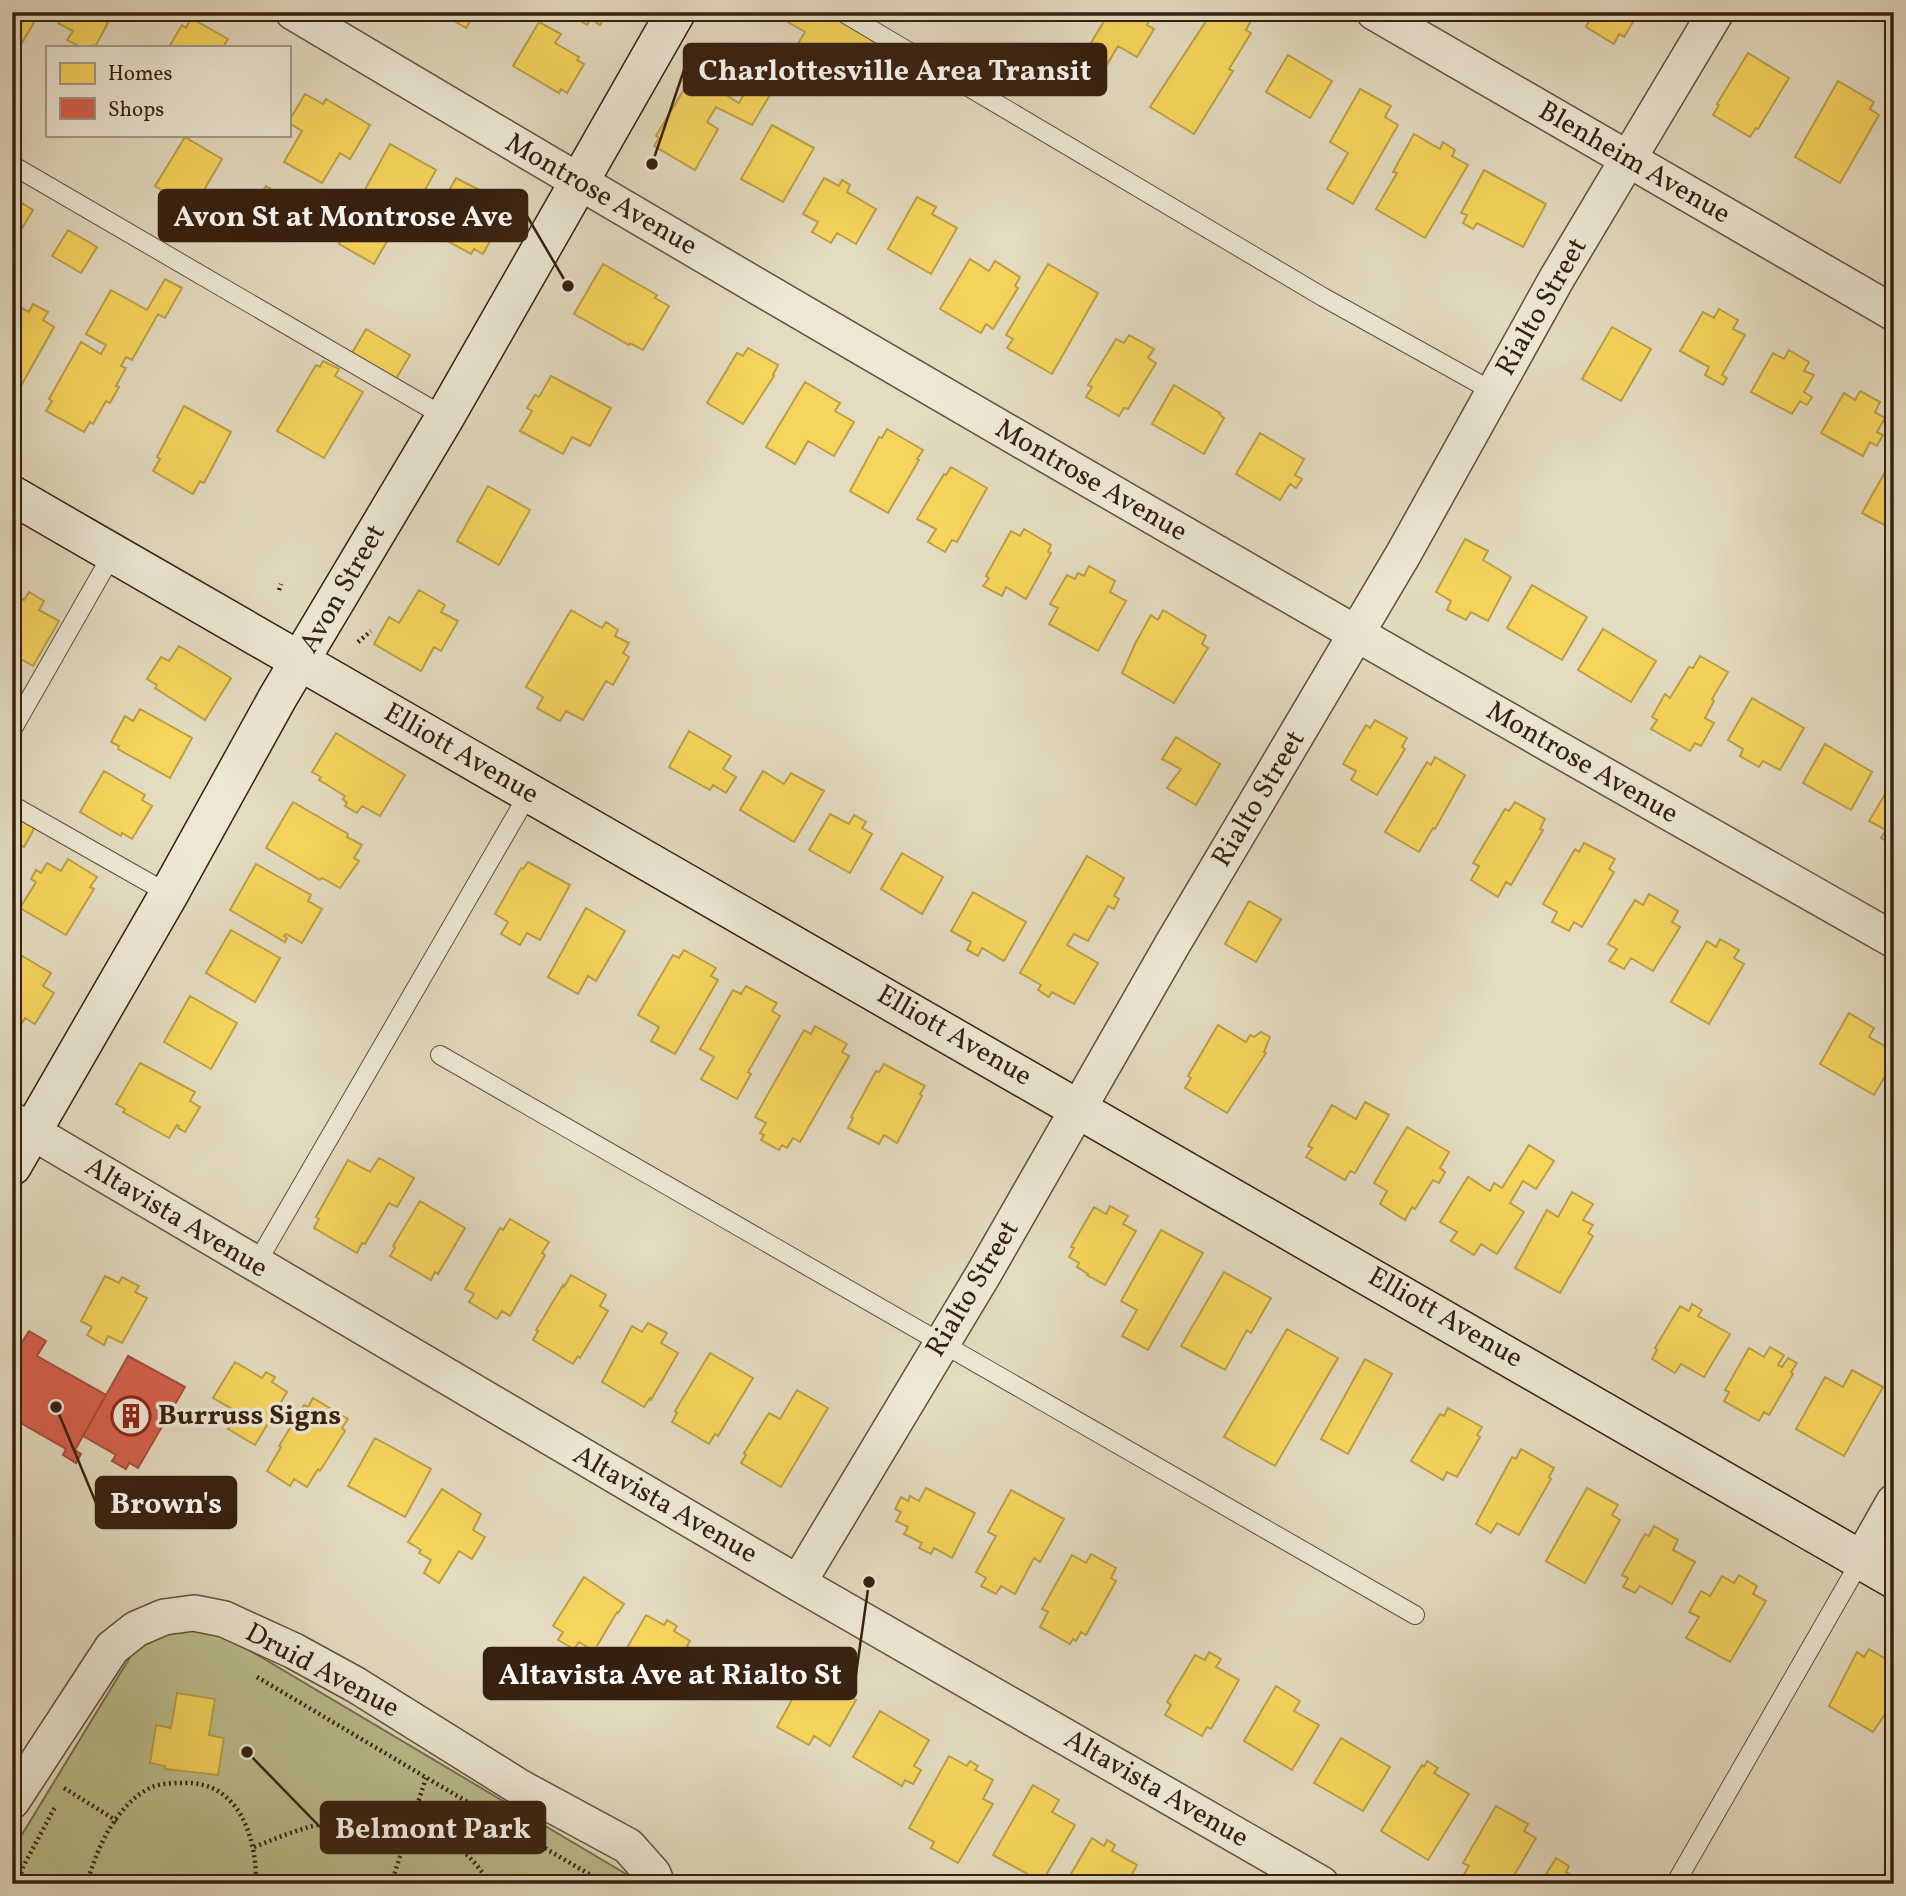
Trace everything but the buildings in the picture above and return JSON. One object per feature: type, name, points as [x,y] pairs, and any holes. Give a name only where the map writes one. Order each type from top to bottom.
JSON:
[{"type":"street","name":"Montrose Avenue","points":[[293,12],[580,183],[1356,635],[1894,940]]},
{"type":"street","name":"Avon Street","points":[[12,1166],[22,1126],[169,894],[278,697],[445,417],[676,12]]},
{"type":"street","name":"Blenheim Avenue","points":[[1374,12],[1894,313]]},
{"type":"street","name":"Rialto Street","points":[[798,1583],[1356,635],[1557,278],[1716,12]]},
{"type":"street","name":"Elliott Avenue","points":[[12,495],[1079,1107],[1894,1579]]},
{"type":"street","name":"Altavista Avenue","points":[[22,1126],[798,1583],[1321,1884]]},
{"type":"street","points":[[1861,1560],[1894,1502]]},
{"type":"street","name":"Druid Avenue","points":[[12,1801],[23,1761],[112,1648],[136,1629],[164,1617],[204,1615],[224,1619],[294,1651],[356,1685],[521,1788],[628,1846],[653,1874],[657,1884]]},
{"type":"lane","points":[[842,12],[1312,290],[1494,392]]},
{"type":"lane","points":[[12,165],[445,417]]},
{"type":"lane","points":[[12,730],[113,553]]},
{"type":"lane","points":[[256,1265],[529,793]]},
{"type":"lane","points":[[12,805],[169,894]]},
{"type":"lane","points":[[440,1055],[1415,1615]]},
{"type":"lane","points":[[1675,1884],[1861,1560]]},
{"type":"path","points":[[357,642],[371,631]]},
{"type":"path","points":[[247,1671],[606,1884]]},
{"type":"path","points":[[23,1761],[117,1821]]},
{"type":"path","points":[[391,1884],[426,1778]]},
{"type":"path","points":[[18,1884],[23,1867],[71,1779]]},
{"type":"path","points":[[87,1884],[99,1849],[127,1806],[153,1787],[190,1783],[212,1787],[229,1798],[243,1816],[254,1847],[256,1884]]},
{"type":"path","points":[[254,1847],[296,1830],[337,1819],[366,1816],[388,1818],[437,1835],[468,1856],[491,1884]]},
{"type":"green space","points":[[182,1625],[218,1633],[244,1647],[626,1874],[633,1884],[12,1884],[12,1851],[132,1654],[145,1639]]},
{"type":"place","name":"Charlottesville Area Transit","points":[[652,164]]},
{"type":"place","name":"Avon St at Montrose Ave","points":[[568,286]]},
{"type":"place","name":"Brown's","points":[[56,1407]]},
{"type":"place","name":"Burruss Signs","points":[[131,1416]]},
{"type":"place","name":"Altavista Ave at Rialto St","points":[[869,1582]]},
{"type":"place","name":"Belmont Park","points":[[247,1752]]}]
